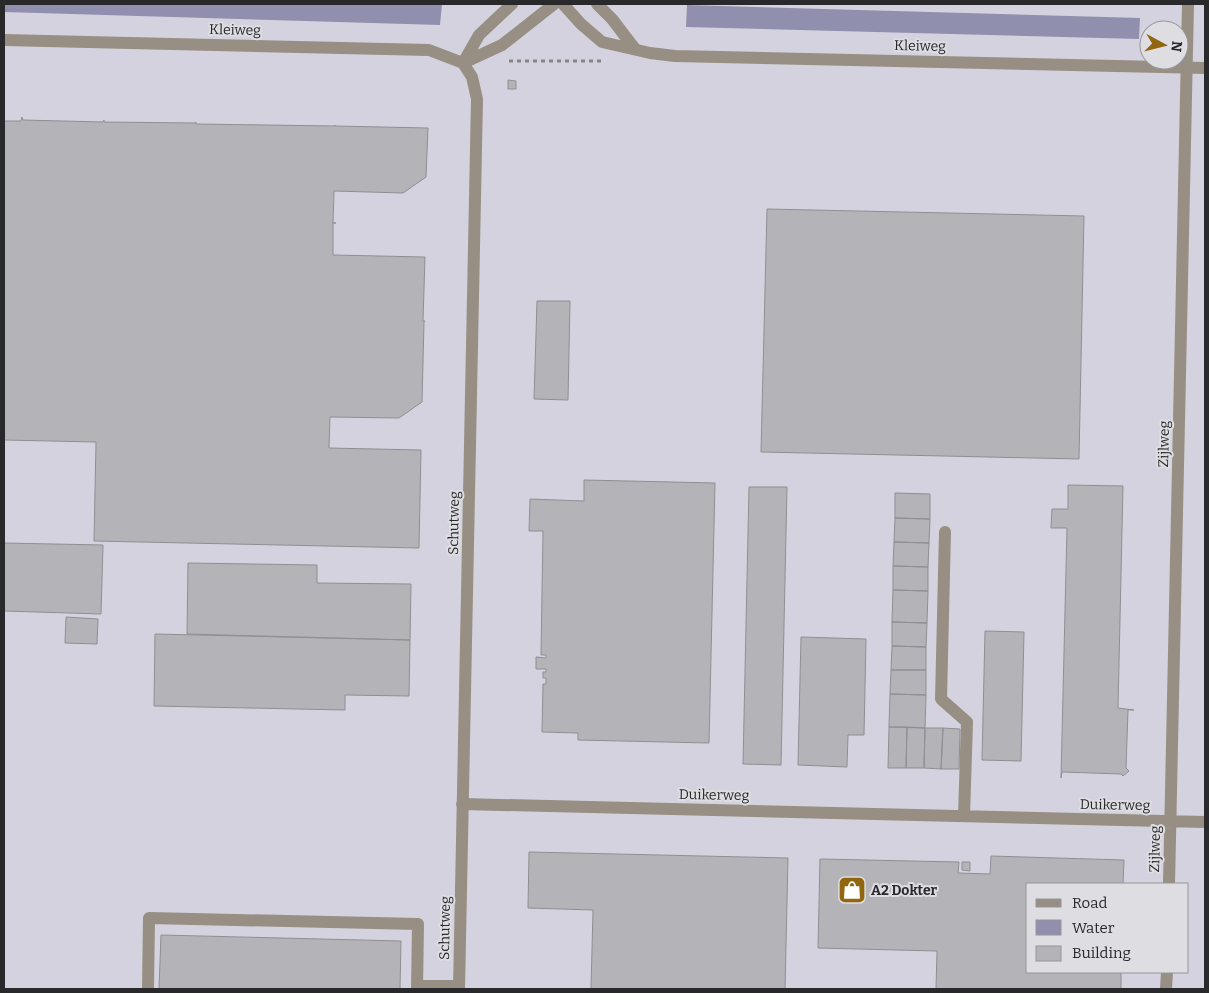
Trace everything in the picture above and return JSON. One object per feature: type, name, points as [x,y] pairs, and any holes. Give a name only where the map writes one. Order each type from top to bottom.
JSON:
[{"type":"street","points":[[463,63],[479,35],[512,4]]},
{"type":"street","points":[[463,63],[502,45],[554,4]]},
{"type":"street","name":"Kleiweg","points":[[563,4],[581,24],[602,42],[650,53],[675,56],[1139,67]]},
{"type":"street","points":[[596,4],[612,19],[635,49]]},
{"type":"street","name":"Zijlweg","points":[[1188,4],[1188,20]]},
{"type":"street","name":"Kleiweg","points":[[4,40],[429,50],[463,63]]},
{"type":"street","name":"Schutweg","points":[[148,989],[149,918],[418,924],[417,988],[459,988],[477,99],[472,77],[463,63]]},
{"type":"street","name":"Kleiweg","points":[[1189,68],[1205,68]]},
{"type":"street","name":"Zijlweg","points":[[1169,883],[1187,70]]},
{"type":"street","points":[[945,532],[941,699],[967,722],[964,816]]},
{"type":"street","name":"Duikerweg","points":[[462,804],[1205,822]]},
{"type":"street","points":[[1166,989],[1167,973]]},
{"type":"path","points":[[502,61],[609,61]]},
{"type":"shaded area","points":[[4,4],[1205,4],[1205,989],[4,989]]},
{"type":"water","points":[[4,4],[442,4],[440,25],[4,12]]},
{"type":"water","points":[[687,5],[1140,18],[1139,39],[686,27]]},
{"type":"building","points":[[508,80],[516,81],[516,89],[508,89]]},
{"type":"building","points":[[22,117],[23,120],[103,122],[104,120],[104,122],[196,122],[196,124],[428,128],[426,177],[403,193],[334,191],[333,223],[333,255],[425,257],[422,402],[399,418],[330,417],[329,448],[421,450],[419,548],[94,541],[96,442],[4,440],[4,121],[21,121]]},
{"type":"building","points":[[767,209],[1084,216],[1079,459],[761,452]]},
{"type":"building","points":[[537,301],[570,301],[568,400],[534,399]]},
{"type":"building","points":[[584,480],[715,483],[709,743],[578,740],[578,733],[542,732],[543,684],[546,684],[543,672],[546,672],[546,669],[536,669],[536,657],[546,658],[546,655],[541,655],[543,531],[529,531],[530,499],[584,501]]},
{"type":"building","points":[[1068,485],[1123,486],[1118,708],[1134,710],[1128,710],[1126,768],[1129,771],[1123,776],[1121,774],[1062,772],[1061,778],[1067,528],[1051,528],[1052,509],[1068,509]]},
{"type":"building","points":[[749,487],[787,487],[781,765],[743,764]]},
{"type":"building","points":[[895,493],[930,494],[930,519],[895,518]]},
{"type":"building","points":[[895,518],[930,519],[929,543],[894,542]]},
{"type":"building","points":[[894,542],[929,543],[928,567],[893,566]]},
{"type":"building","points":[[4,543],[103,545],[101,614],[4,611]]},
{"type":"building","points":[[188,563],[317,565],[317,583],[411,584],[410,640],[187,634]]},
{"type":"building","points":[[893,566],[928,567],[928,591],[893,590]]},
{"type":"building","points":[[893,590],[928,591],[927,623],[892,622]]},
{"type":"building","points":[[66,617],[98,619],[97,644],[65,643]]},
{"type":"building","points":[[892,622],[927,623],[926,647],[892,646]]},
{"type":"building","points":[[985,631],[1024,632],[1021,761],[982,760]]},
{"type":"building","points":[[155,634],[410,640],[409,696],[345,695],[345,710],[154,706]]},
{"type":"building","points":[[801,637],[866,639],[864,735],[848,735],[847,767],[798,765]]},
{"type":"building","points":[[892,646],[926,647],[926,670],[891,670]]},
{"type":"building","points":[[891,670],[926,670],[926,695],[890,694]]},
{"type":"building","points":[[890,694],[926,695],[925,728],[889,727]]},
{"type":"building","points":[[889,727],[907,727],[906,768],[888,768]]},
{"type":"building","points":[[907,727],[925,728],[924,768],[906,768]]},
{"type":"building","points":[[925,728],[943,728],[941,769],[924,768]]},
{"type":"building","points":[[943,728],[960,729],[959,769],[941,769]]},
{"type":"building","points":[[529,852],[788,858],[785,989],[591,989],[593,910],[528,908]]},
{"type":"building","points":[[991,856],[1124,860],[1123,883],[1026,883],[1026,973],[1121,973],[1121,989],[936,989],[937,951],[818,948],[820,859],[959,862],[958,873],[990,874]]},
{"type":"building","points":[[962,862],[970,862],[970,871],[962,870]]},
{"type":"building","points":[[161,935],[401,941],[400,989],[159,989]]},
{"type":"place","name":"A2 Dokter","points":[[852,890]]}]
